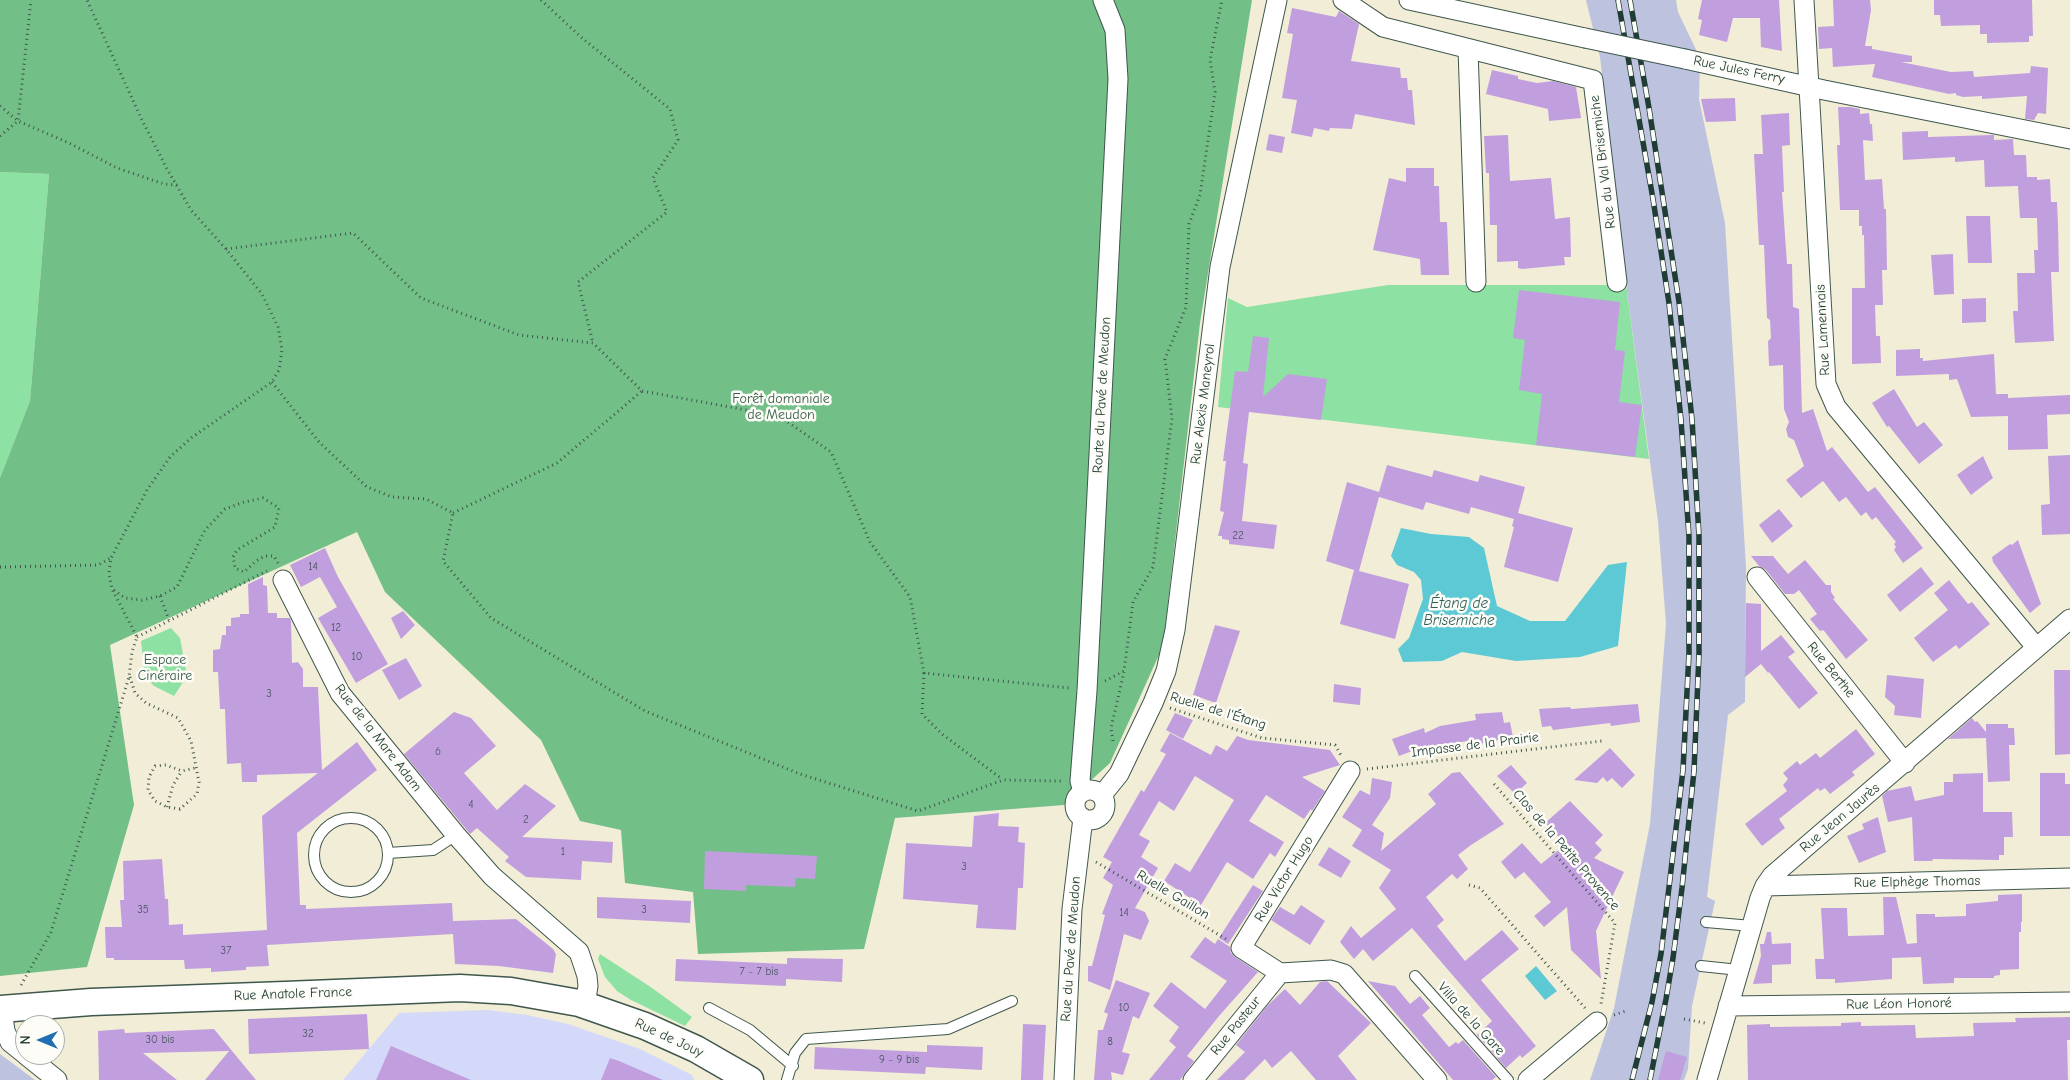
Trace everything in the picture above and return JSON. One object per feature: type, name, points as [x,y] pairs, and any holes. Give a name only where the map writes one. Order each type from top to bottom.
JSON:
[{"type":"main road","name":"Rue Anatole France","points":[[4,1008],[91,1002],[460,988],[511,991],[585,1005]]},
{"type":"main road","name":"Rue de Jouy","points":[[585,1005],[645,1026],[696,1049],[750,1080]]},
{"type":"street","name":"Route du Pavé de Meudon","points":[[1081,786],[1118,79],[1116,30],[1103,0]]},
{"type":"street","name":"Rue Alexis Maneyrol","points":[[1102,796],[1119,774],[1166,671],[1175,630],[1220,267],[1277,0]]},
{"type":"street","name":"Rue du Val Brisemiche","points":[[1343,0],[1383,27],[1593,80],[1618,282]]},
{"type":"street","name":"Rue Jules Ferry","points":[[1409,0],[1809,86],[2070,139]]},
{"type":"street","name":"Rue Lamennais","points":[[1804,0],[1826,384],[1836,408],[2036,647]]},
{"type":"street","points":[[1468,49],[1476,282]]},
{"type":"street","name":"Rue de la Mare Adam","points":[[279,573],[340,692],[456,835],[492,876],[579,952],[587,976],[588,986],[585,1005]]},
{"type":"street","name":"Rue Berthe","points":[[1756,577],[1905,763]]},
{"type":"street","name":"Rue Jean Jaurès","points":[[1707,1080],[1752,926],[1765,886],[1772,876],[1905,763],[2036,647],[2070,620]]},
{"type":"street","name":"Rue Victor Hugo","points":[[1241,948],[1350,771]]},
{"type":"street","points":[[1081,786],[1093,790],[1102,796],[1105,805],[1101,815],[1092,820],[1083,818],[1075,807],[1081,786]]},
{"type":"street","name":"Rue du Pavé de Meudon","points":[[1064,1080],[1072,909],[1083,818]]},
{"type":"street","name":"Rue Elphège Thomas","points":[[1765,886],[2070,878]]},
{"type":"street","points":[[1241,948],[1280,973],[1331,970],[1344,974],[1436,1080]]},
{"type":"street","name":"Rue Pasteur","points":[[1193,1080],[1280,973]]},
{"type":"street","name":"Rue Léon Honoré","points":[[1728,1006],[2070,1002]]},
{"type":"street","points":[[4,1008],[5,1031],[10,1042],[15,1046]]},
{"type":"street","points":[[1528,1080],[1596,1022]]},
{"type":"street","points":[[39,1065],[57,1080]]},
{"type":"lane","points":[[354,818],[373,825],[386,842],[388,853],[383,873],[368,888],[358,892],[348,892],[328,885],[321,878],[313,858],[318,837],[324,829],[333,822],[354,818]]},
{"type":"lane","points":[[388,853],[433,850],[456,835]]},
{"type":"lane","points":[[1706,922],[1752,926]]},
{"type":"lane","points":[[1700,966],[1739,970]]},
{"type":"lane","name":"Villa de la Gare","points":[[1415,976],[1508,1080]]},
{"type":"lane","points":[[786,1080],[793,1066],[795,1054],[806,1039],[948,1030],[1012,1001]]},
{"type":"lane","points":[[709,1008],[750,1030],[793,1066]]},
{"type":"path","points":[[0,136],[18,121],[31,0]]},
{"type":"path","points":[[87,0],[141,118],[177,185],[191,210],[226,249],[262,294],[278,327],[282,350],[279,370],[272,382],[191,438],[170,458],[147,490],[111,558],[109,573],[112,589],[137,637]]},
{"type":"path","points":[[541,0],[582,38],[670,110],[678,140],[653,178],[667,212],[578,282],[593,343],[642,391],[779,416],[831,452],[870,542],[910,597],[924,673],[922,714],[942,734],[1003,780]]},
{"type":"path","points":[[1119,774],[1111,728],[1124,671],[1132,602],[1153,568],[1172,418],[1165,358],[1186,307],[1189,224],[1200,195],[1215,92],[1210,60],[1222,0]]},
{"type":"path","points":[[0,106],[18,121],[69,143],[117,168],[164,184],[177,185]]},
{"type":"path","points":[[226,249],[353,233],[421,298],[519,335],[593,343]]},
{"type":"path","points":[[272,382],[319,442],[367,488],[392,497],[426,499],[453,513]]},
{"type":"path","points":[[453,513],[557,463],[642,391]]},
{"type":"path","points":[[4,1008],[51,932],[130,677],[132,652],[137,637],[261,574],[279,573],[274,556],[265,556],[244,572],[235,568],[232,558],[237,550],[275,528],[278,508],[263,498],[225,509],[206,530],[177,587],[160,596],[142,600],[125,598],[112,589]]},
{"type":"path","points":[[453,513],[443,561],[491,618],[645,711],[800,774],[918,811],[1003,780],[1081,786]]},
{"type":"path","points":[[0,567],[98,565],[111,558]]},
{"type":"path","points":[[160,596],[169,620]]},
{"type":"path","points":[[924,673],[1087,691],[1124,671]]},
{"type":"path","points":[[130,677],[135,692],[146,703],[178,718],[191,741],[199,782],[197,794],[180,809],[167,807],[155,801],[148,790],[149,776],[155,766],[166,766],[182,771],[195,768]]},
{"type":"path","name":"Ruelle de l'Étang","points":[[1153,703],[1262,738],[1335,745],[1350,771]]},
{"type":"path","name":"Impasse de la Prairie","points":[[1350,771],[1602,741]]},
{"type":"path","points":[[167,807],[173,785],[182,771]]},
{"type":"path","name":"Clos de la Petite Provence","points":[[1494,784],[1615,923],[1605,990],[1596,1022]]},
{"type":"path","name":"Ruelle Gaillon","points":[[1093,860],[1241,948]]},
{"type":"path","points":[[1469,885],[1480,888],[1596,1022]]},
{"type":"shaded area","points":[[1586,0],[1676,0],[1678,12],[1700,58],[1699,99],[1725,223],[1746,567],[1745,702],[1728,715],[1707,897],[1715,901],[1692,1006],[1688,1069],[1684,1080],[1590,1080],[1614,1008],[1650,824],[1666,624],[1658,521],[1626,285],[1600,57]]},
{"type":"shaded area","points":[[488,1010],[527,1015],[568,1024],[640,1049],[692,1075],[694,1080],[343,1080],[399,1013]]},
{"type":"shaded area","points":[[0,1054],[35,1080],[0,1080]]},
{"type":"green space","name":"Forêt domaniale de Meudon","points":[[0,0],[1252,0],[1200,323],[1163,646],[1110,763],[1064,805],[895,818],[864,949],[698,954],[693,892],[625,883],[621,830],[580,821],[541,740],[385,592],[357,532],[110,645],[134,805],[87,967],[0,976],[0,478],[30,401],[49,174],[0,172]]},
{"type":"green space","points":[[0,172],[49,174],[30,401],[0,478]]},
{"type":"green space","points":[[1388,285],[1626,285],[1649,459],[1218,407],[1228,298],[1247,307]]},
{"type":"green space","name":"Espace Cinéraire","points":[[171,628],[180,638],[187,676],[174,696],[154,686],[145,677],[141,641]]},
{"type":"green space","points":[[600,954],[692,1017],[685,1026],[631,1000],[617,991],[605,977],[598,959]]},
{"type":"water","name":"Étang de Brisemiche","points":[[1401,528],[1431,534],[1469,537],[1484,548],[1497,606],[1530,621],[1565,621],[1608,565],[1627,562],[1618,646],[1580,657],[1516,661],[1462,652],[1442,661],[1403,662],[1398,649],[1409,638],[1423,599],[1421,580],[1414,572],[1397,565],[1391,556]]},
{"type":"water","points":[[1536,966],[1557,991],[1545,1000],[1525,976]]},
{"type":"building","points":[[1702,0],[1779,0],[1782,51],[1761,47],[1760,18],[1733,18],[1727,42],[1699,35],[1702,20],[1698,19]]},
{"type":"building","points":[[1833,0],[1870,0],[1871,10],[1865,46],[1912,56],[1912,62],[1901,62],[1951,72],[1973,71],[1974,77],[2030,73],[2031,66],[2048,68],[2046,114],[2038,113],[2034,120],[2025,119],[2027,96],[1982,99],[1982,96],[1963,97],[1956,95],[1956,93],[1949,94],[1872,77],[1875,64],[1833,67],[1832,48],[1819,49],[1818,27],[1834,26]]},
{"type":"building","points":[[1934,0],[2032,0],[2033,36],[2029,36],[2029,42],[1987,43],[1987,34],[1980,34],[1980,25],[1941,26],[1940,15],[1934,15]]},
{"type":"building","points":[[1292,8],[1336,17],[1339,11],[1359,24],[1351,61],[1400,68],[1401,78],[1407,78],[1408,90],[1412,90],[1415,125],[1355,114],[1352,129],[1330,128],[1329,131],[1314,128],[1312,137],[1291,133],[1297,100],[1282,98],[1293,34],[1287,33]]},
{"type":"building","points":[[1492,70],[1537,83],[1553,81],[1576,87],[1581,118],[1549,121],[1548,109],[1486,94]]},
{"type":"building","points":[[1735,98],[1736,121],[1706,122],[1701,99]]},
{"type":"building","points":[[1838,107],[1860,109],[1860,114],[1869,113],[1873,141],[1863,140],[1865,180],[1882,179],[1884,209],[1886,209],[1887,270],[1882,270],[1883,305],[1875,305],[1876,336],[1880,336],[1881,363],[1852,364],[1852,288],[1865,288],[1864,235],[1862,235],[1862,226],[1859,226],[1859,210],[1840,210],[1837,145],[1840,145]]},
{"type":"building","points":[[1789,113],[1790,145],[1782,146],[1784,192],[1782,192],[1787,264],[1792,264],[1793,307],[1799,309],[1802,413],[1813,409],[1827,451],[1832,447],[1868,492],[1875,487],[1923,548],[1903,563],[1894,550],[1896,542],[1876,517],[1872,520],[1866,512],[1861,516],[1846,497],[1839,502],[1823,481],[1801,498],[1786,480],[1804,466],[1794,440],[1788,437],[1786,429],[1789,422],[1784,409],[1783,365],[1769,366],[1768,341],[1771,338],[1770,320],[1767,318],[1764,245],[1759,245],[1754,154],[1763,154],[1761,115]]},
{"type":"building","points":[[1928,131],[1928,137],[1994,135],[1994,140],[2013,139],[2014,155],[2026,155],[2027,177],[2037,177],[2037,180],[2050,179],[2051,202],[2057,202],[2058,225],[2059,272],[2051,272],[2054,341],[2015,343],[2013,311],[2018,311],[2017,273],[2035,273],[2034,250],[2038,250],[2037,218],[2020,218],[2018,186],[1985,187],[1984,160],[1955,162],[1955,157],[1903,160],[1902,132]]},
{"type":"building","points":[[1269,134],[1285,137],[1282,153],[1266,150]]},
{"type":"building","points":[[1508,135],[1510,181],[1551,178],[1555,219],[1570,217],[1571,257],[1564,257],[1565,265],[1522,269],[1518,268],[1518,261],[1497,262],[1497,225],[1490,225],[1489,173],[1486,173],[1484,136]]},
{"type":"building","points":[[1406,168],[1434,168],[1434,186],[1439,186],[1440,222],[1447,222],[1449,275],[1421,275],[1420,259],[1373,250],[1389,178],[1406,182]]},
{"type":"building","points":[[1966,216],[1990,216],[1992,263],[1968,263]]},
{"type":"building","points":[[1953,254],[1954,294],[1934,295],[1931,255]]},
{"type":"building","points":[[1519,290],[1620,302],[1615,350],[1625,351],[1619,402],[1642,405],[1635,457],[1536,445],[1542,394],[1519,390],[1525,340],[1513,338]]},
{"type":"building","points":[[1986,298],[1986,322],[1962,323],[1962,299]]},
{"type":"building","points":[[1253,336],[1269,338],[1263,397],[1288,374],[1327,379],[1321,420],[1249,412],[1243,463],[1248,464],[1242,521],[1277,525],[1274,549],[1229,544],[1229,540],[1218,536],[1224,512],[1220,511],[1226,461],[1223,461],[1235,371],[1248,372]]},
{"type":"building","points":[[1920,349],[1920,358],[1923,358],[1923,361],[1994,354],[1996,394],[2008,394],[2008,398],[2070,395],[2070,414],[2047,415],[2048,449],[2008,450],[2008,416],[1971,417],[1957,379],[1949,380],[1949,374],[1896,376],[1896,350]]},
{"type":"building","points":[[1894,389],[1917,427],[1924,422],[1943,445],[1919,464],[1889,426],[1887,427],[1872,403]]},
{"type":"building","points":[[2070,455],[2070,534],[2042,535],[2041,505],[2050,504],[2048,456]]},
{"type":"building","points":[[1983,456],[1993,478],[1971,495],[1957,475]]},
{"type":"building","points":[[1387,465],[1432,477],[1434,470],[1478,482],[1480,475],[1525,487],[1518,513],[1573,528],[1558,582],[1504,567],[1514,527],[1512,526],[1514,519],[1471,507],[1469,514],[1426,502],[1423,510],[1379,497],[1359,571],[1409,584],[1395,639],[1340,624],[1354,570],[1326,561],[1347,482],[1379,492]]},
{"type":"building","points":[[1779,509],[1793,526],[1772,543],[1759,525]]},
{"type":"building","points":[[2018,540],[2041,604],[2030,613],[1993,562],[1992,557]]},
{"type":"building","points":[[325,548],[338,577],[388,664],[356,683],[318,618],[337,607],[320,577],[301,587],[290,565]]},
{"type":"building","points":[[1751,556],[1773,556],[1788,574],[1805,560],[1826,585],[1831,585],[1831,592],[1835,598],[1833,599],[1868,640],[1846,659],[1825,632],[1823,630],[1820,631],[1810,619],[1817,614],[1799,590],[1794,594],[1785,594],[1766,570],[1759,566]]},
{"type":"building","points":[[1921,567],[1934,584],[1900,612],[1887,595]]},
{"type":"building","points":[[263,577],[263,585],[267,586],[268,613],[277,613],[277,618],[290,618],[292,663],[298,662],[303,669],[303,687],[318,687],[322,770],[357,742],[377,770],[297,833],[300,905],[306,905],[306,909],[452,903],[453,921],[516,919],[553,949],[556,954],[553,973],[499,966],[455,964],[453,934],[267,945],[269,966],[246,967],[246,970],[211,972],[211,968],[185,969],[184,960],[114,960],[114,958],[106,958],[105,927],[122,927],[120,900],[124,900],[123,861],[162,859],[165,899],[168,899],[169,925],[183,924],[183,935],[267,930],[262,816],[318,773],[257,775],[257,782],[242,782],[241,763],[227,764],[225,709],[220,709],[218,672],[213,672],[213,650],[220,649],[222,635],[226,635],[226,626],[231,626],[231,618],[240,617],[240,614],[249,614],[248,584]]},
{"type":"building","points":[[1949,580],[1968,604],[1972,602],[1990,624],[1959,649],[1956,645],[1933,662],[1914,638],[1948,610],[1934,593]]},
{"type":"building","points":[[1746,603],[1761,604],[1761,651],[1781,635],[1795,652],[1788,657],[1818,693],[1799,709],[1761,664],[1745,677]]},
{"type":"building","points":[[403,611],[415,625],[401,639],[391,618]]},
{"type":"building","points":[[1215,625],[1240,631],[1216,703],[1193,695]]},
{"type":"building","points":[[406,658],[422,686],[399,700],[382,670]]},
{"type":"building","points":[[2054,670],[2070,670],[2070,754],[2055,755]]},
{"type":"building","points":[[1887,675],[1924,679],[1921,718],[1894,715],[1895,706],[1885,697]]},
{"type":"building","points":[[1334,684],[1361,688],[1360,705],[1333,702]]},
{"type":"building","points":[[1638,704],[1640,722],[1611,726],[1610,723],[1553,730],[1551,726],[1542,727],[1539,709],[1570,707],[1571,709]]},
{"type":"building","points":[[454,712],[471,718],[496,746],[464,773],[497,810],[525,784],[556,806],[522,837],[613,842],[612,863],[582,861],[581,880],[526,877],[505,861],[509,857],[477,828],[470,834],[404,754]]},
{"type":"building","points":[[1502,712],[1504,723],[1510,722],[1513,737],[1480,744],[1479,739],[1420,748],[1399,756],[1392,739],[1424,728],[1425,733],[1440,726],[1476,720],[1475,714]]},
{"type":"building","points":[[1175,713],[1193,720],[1183,739],[1166,730]]},
{"type":"building","points":[[1972,718],[1986,732],[1986,724],[2008,724],[2008,728],[2014,728],[2015,745],[2009,745],[2010,781],[1988,782],[1986,738],[1948,739]]},
{"type":"building","points":[[1856,729],[1875,754],[1852,772],[1855,775],[1830,794],[1825,788],[1820,791],[1818,788],[1779,819],[1785,828],[1762,846],[1745,824],[1787,791],[1783,785],[1788,779],[1783,773],[1797,761],[1800,765],[1816,753],[1820,758]]},
{"type":"building","points":[[1170,733],[1211,755],[1216,745],[1227,751],[1237,736],[1248,740],[1330,750],[1340,765],[1302,777],[1325,791],[1312,811],[1311,809],[1304,819],[1266,795],[1249,821],[1284,842],[1275,857],[1270,853],[1253,879],[1227,862],[1201,905],[1164,881],[1175,863],[1190,872],[1234,800],[1195,776],[1174,811],[1159,801],[1139,835],[1150,841],[1141,857],[1158,868],[1135,908],[1145,912],[1149,921],[1141,940],[1124,934],[1110,990],[1088,981],[1088,966],[1092,966],[1105,915],[1102,914],[1113,885],[1103,878],[1112,862],[1103,857],[1141,790],[1144,792],[1166,754],[1160,751]]},
{"type":"building","points":[[1610,748],[1635,775],[1622,788],[1612,778],[1607,782],[1603,777],[1597,783],[1574,780]]},
{"type":"building","points":[[1511,765],[1527,783],[1515,794],[1497,776]]},
{"type":"building","points":[[1460,772],[1504,824],[1458,855],[1468,869],[1457,879],[1452,874],[1426,897],[1444,920],[1437,926],[1465,961],[1502,930],[1519,949],[1481,980],[1536,1046],[1522,1058],[1520,1055],[1506,1068],[1477,1035],[1492,1021],[1412,928],[1373,961],[1363,949],[1354,959],[1340,942],[1351,926],[1361,938],[1396,909],[1379,888],[1391,870],[1352,846],[1362,830],[1342,817],[1360,790],[1370,795],[1372,778],[1392,782],[1390,798],[1372,825],[1384,833],[1381,851],[1436,804],[1428,794],[1452,773]]},
{"type":"building","points":[[1983,773],[1983,812],[2012,812],[2013,837],[2004,837],[2004,855],[1999,855],[1999,860],[1933,859],[1932,861],[1914,861],[1912,817],[1888,822],[1882,796],[1887,791],[1911,786],[1915,801],[1944,795],[1944,782],[1953,782],[1953,774]]},
{"type":"building","points":[[2040,773],[2065,773],[2065,784],[2070,784],[2070,836],[2040,836]]},
{"type":"building","points":[[1570,801],[1603,835],[1595,843],[1602,850],[1594,858],[1624,872],[1596,931],[1601,979],[1571,950],[1567,907],[1544,927],[1534,916],[1551,902],[1524,872],[1515,879],[1501,862],[1522,843],[1541,864],[1566,844],[1545,823]]},
{"type":"building","points":[[999,813],[998,826],[1019,827],[1018,842],[1025,843],[1023,888],[1018,888],[1016,930],[976,928],[978,905],[903,899],[906,843],[972,847],[974,816]]},
{"type":"building","points":[[1878,817],[1886,852],[1859,863],[1847,836],[1864,829],[1862,824]]},
{"type":"building","points":[[1329,847],[1351,861],[1341,878],[1318,865]]},
{"type":"building","points":[[705,851],[817,856],[815,879],[796,878],[795,887],[746,885],[746,891],[704,889]]},
{"type":"building","points":[[1253,885],[1263,891],[1228,944],[1219,938]]},
{"type":"building","points":[[2022,894],[2019,969],[2000,970],[2000,975],[1994,976],[1994,978],[1954,978],[1954,983],[1923,984],[1921,957],[1892,958],[1892,979],[1835,983],[1835,979],[1816,979],[1815,959],[1824,959],[1821,908],[1847,908],[1848,936],[1884,935],[1883,897],[1896,897],[1907,944],[1917,943],[1916,914],[1935,914],[1935,917],[1966,916],[1966,904],[1998,901],[1998,895]]},
{"type":"building","points":[[597,897],[691,901],[690,923],[597,918]]},
{"type":"building","points":[[1301,905],[1325,921],[1310,945],[1271,920],[1280,907],[1294,915]]},
{"type":"building","points":[[1767,932],[1771,932],[1772,944],[1791,943],[1791,964],[1772,965],[1772,983],[1753,984],[1761,956],[1760,944],[1764,944]]},
{"type":"building","points":[[1205,937],[1215,944],[1218,939],[1230,947],[1231,953],[1235,957],[1258,972],[1187,1056],[1194,1061],[1180,1080],[1149,1080],[1176,1047],[1169,1041],[1179,1027],[1153,1006],[1171,982],[1205,1009],[1227,981],[1190,957]]},
{"type":"building","points":[[787,958],[843,959],[842,982],[786,979],[786,986],[675,981],[676,959],[787,964]]},
{"type":"building","points":[[1116,980],[1150,993],[1139,1019],[1133,1016],[1122,1052],[1130,1054],[1123,1075],[1111,1072],[1112,1080],[1094,1080],[1098,1030],[1103,1030],[1108,1014],[1104,1012]]},
{"type":"building","points":[[1327,981],[1371,1023],[1338,1056],[1357,1080],[1316,1080],[1291,1051],[1272,1068],[1265,1059],[1244,1080],[1217,1080],[1245,1052],[1236,1045],[1267,1006],[1285,989],[1300,1005],[1320,982]]},
{"type":"building","points":[[1368,981],[1395,986],[1410,1004],[1420,996],[1430,1008],[1422,1015],[1449,1047],[1463,1040],[1496,1077],[1492,1080],[1453,1080]]},
{"type":"building","points":[[367,1014],[369,1049],[249,1054],[248,1019]]},
{"type":"building","points":[[2070,1017],[2070,1040],[2067,1040],[2068,1080],[1748,1080],[1747,1025],[1770,1024],[1770,1027],[1841,1026],[1841,1023],[1861,1022],[1861,1026],[1915,1025],[1916,1038],[1974,1036],[1973,1023],[2016,1022],[2015,1018]]},
{"type":"building","points":[[1023,1024],[1046,1025],[1043,1080],[1021,1080]]},
{"type":"building","points":[[124,1029],[125,1033],[214,1029],[256,1080],[205,1080],[229,1051],[143,1053],[177,1080],[99,1080],[98,1031]]},
{"type":"building","points":[[927,1045],[983,1047],[982,1070],[926,1067],[925,1074],[814,1069],[815,1047],[927,1052]]},
{"type":"building","points":[[391,1046],[471,1080],[376,1080]]},
{"type":"building","points":[[1666,1051],[1687,1057],[1680,1080],[1658,1080]]},
{"type":"building","points":[[610,1058],[619,1061],[663,1080],[601,1080]]},
{"type":"railway","points":[[1618,0],[1669,303],[1681,420],[1689,537],[1689,653],[1683,770],[1661,954],[1652,1002],[1632,1080]]},
{"type":"railway","points":[[1630,0],[1679,302],[1692,419],[1699,536],[1699,654],[1694,771],[1673,958],[1650,1080]]}]
